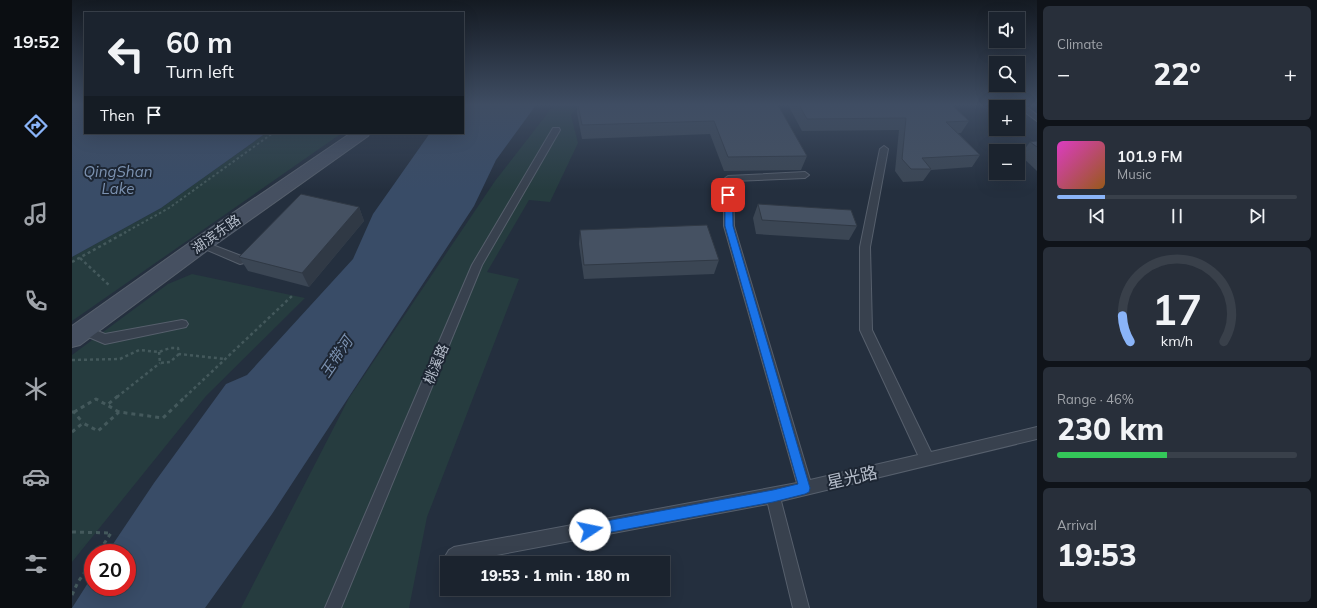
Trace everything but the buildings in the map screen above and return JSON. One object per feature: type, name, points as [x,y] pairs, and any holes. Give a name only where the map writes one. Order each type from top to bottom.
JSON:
[{"type":"street","name":"湖滨东路","points":[[77,334],[202,244],[361,134]]},
{"type":"lane","name":"桃溪路","points":[[333,608],[477,265],[554,133]]},
{"type":"lane","points":[[884,149],[864,247],[866,330],[927,459]]},
{"type":"lane","points":[[805,175],[728,180],[729,226],[805,488]]},
{"type":"lane","points":[[202,244],[240,260]]},
{"type":"lane","points":[[77,334],[105,339],[182,324]]},
{"type":"lane","name":"星光路","points":[[454,555],[773,496],[1037,433]]},
{"type":"lane","points":[[773,496],[801,608]]},
{"type":"path","points":[[72,262],[168,208],[272,134]]},
{"type":"path","points":[[80,258],[125,300]]},
{"type":"path","points":[[119,412],[98,431],[83,423],[73,412],[96,399],[119,412],[163,418],[292,296]]},
{"type":"path","points":[[72,360],[120,359],[139,350],[160,352],[170,348],[178,348],[179,354]]},
{"type":"path","points":[[160,352],[160,363]]},
{"type":"path","points":[[107,405],[160,363],[170,362],[179,354],[225,359]]},
{"type":"path","points":[[72,432],[83,423]]},
{"type":"path","points":[[72,532],[111,533],[104,544]]},
{"type":"path","points":[[72,595],[84,573]]},
{"type":"green space","points":[[532,133],[576,133],[578,143],[550,202],[529,200],[487,272],[519,279],[427,517],[409,608],[241,608],[349,398],[495,181]]},
{"type":"green space","points":[[265,134],[341,134],[72,321],[72,257],[161,208]]},
{"type":"green space","points":[[192,274],[305,298],[206,396],[87,544],[84,544],[84,547],[72,562],[72,355],[168,284]]},
{"type":"water","name":"QingShan Lake","points":[[72,133],[265,134],[161,208],[72,257]]},
{"type":"water","name":"玉带河","points":[[515,133],[496,160],[474,206],[272,514],[205,608],[72,608],[84,589],[84,596],[136,596],[136,544],[113,544],[154,483],[226,384],[247,375],[353,259],[373,214],[429,134]]},
{"type":"route","points":[[590,530],[773,496],[805,488],[729,226],[728,195]]}]
